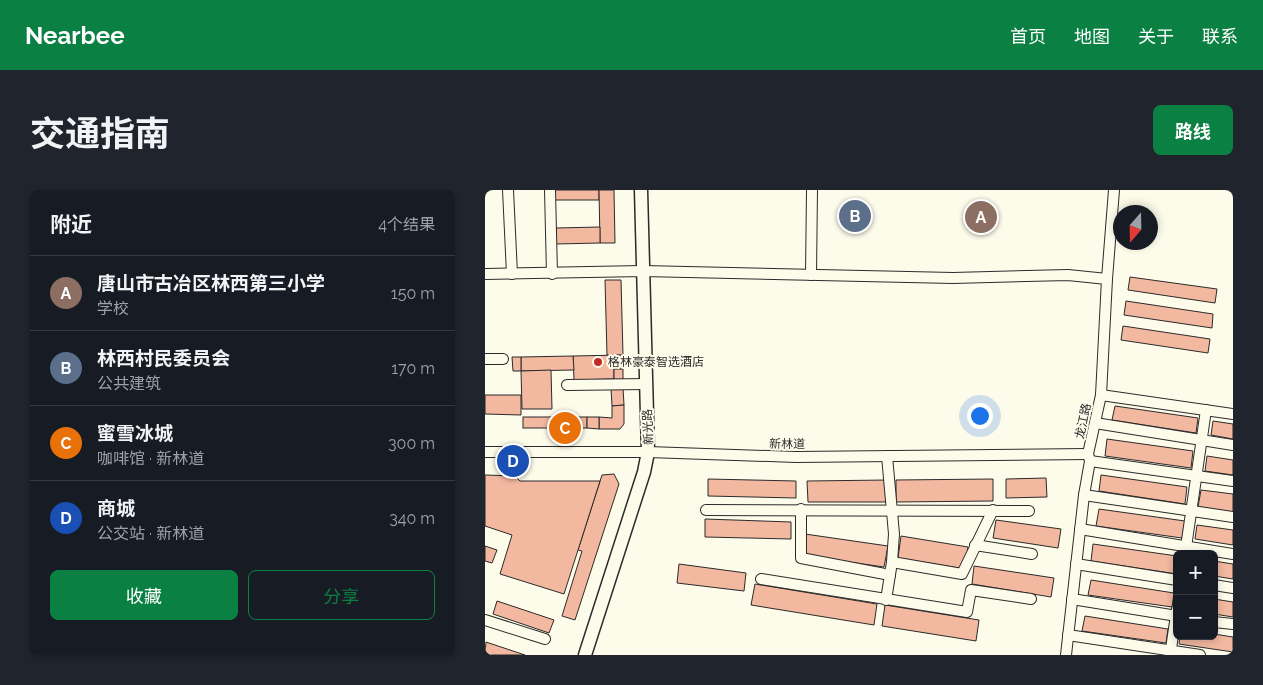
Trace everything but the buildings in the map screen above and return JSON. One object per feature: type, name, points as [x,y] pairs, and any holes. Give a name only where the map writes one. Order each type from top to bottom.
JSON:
[{"type":"main road","name":"新光路","points":[[585,655],[644,472],[648,452],[641,190]]},
{"type":"street","points":[[508,190],[512,274]]},
{"type":"street","points":[[550,190],[552,274]]},
{"type":"street","points":[[811,275],[812,190]]},
{"type":"street","name":"龙江路","points":[[1065,655],[1089,457],[1101,395],[1114,190]]},
{"type":"street","points":[[485,274],[643,271],[953,278],[1069,275],[1107,279]]},
{"type":"street","points":[[485,359],[503,359]]},
{"type":"street","points":[[567,385],[646,384]]},
{"type":"street","points":[[1101,395],[1233,414]]},
{"type":"street","points":[[1080,529],[1186,550],[1206,410]]},
{"type":"street","points":[[1095,424],[1233,445]]},
{"type":"street","name":"新林道","points":[[485,452],[648,452],[796,457],[1089,457],[1233,482]]},
{"type":"street","points":[[886,600],[894,534],[887,456]]},
{"type":"street","points":[[1084,495],[1233,518]]},
{"type":"street","points":[[801,509],[801,558],[889,574]]},
{"type":"street","points":[[707,510],[1029,511]]},
{"type":"street","points":[[892,562],[962,574],[993,510]]},
{"type":"street","points":[[975,545],[1032,554]]},
{"type":"street","points":[[1218,553],[1233,554]]},
{"type":"street","points":[[1076,564],[1173,579]]},
{"type":"street","points":[[761,579],[967,612],[971,590],[1031,599]]},
{"type":"street","points":[[1218,586],[1233,588]]},
{"type":"street","points":[[1072,599],[1173,614]]},
{"type":"street","points":[[485,620],[545,639]]},
{"type":"street","points":[[1218,622],[1233,624]]},
{"type":"street","points":[[1170,653],[1173,634]]},
{"type":"street","points":[[1068,635],[1170,653],[1200,655]]},
{"type":"place","name":"林西村民委员会","points":[[855,216]]},
{"type":"place","name":"唐山市古冶区林西第三小学","points":[[981,217]]},
{"type":"place","name":"格林豪泰智选酒店","points":[[598,362]]},
{"type":"place","name":"蜜雪冰城","points":[[565,428]]},
{"type":"place","name":"商城","points":[[513,461]]}]
